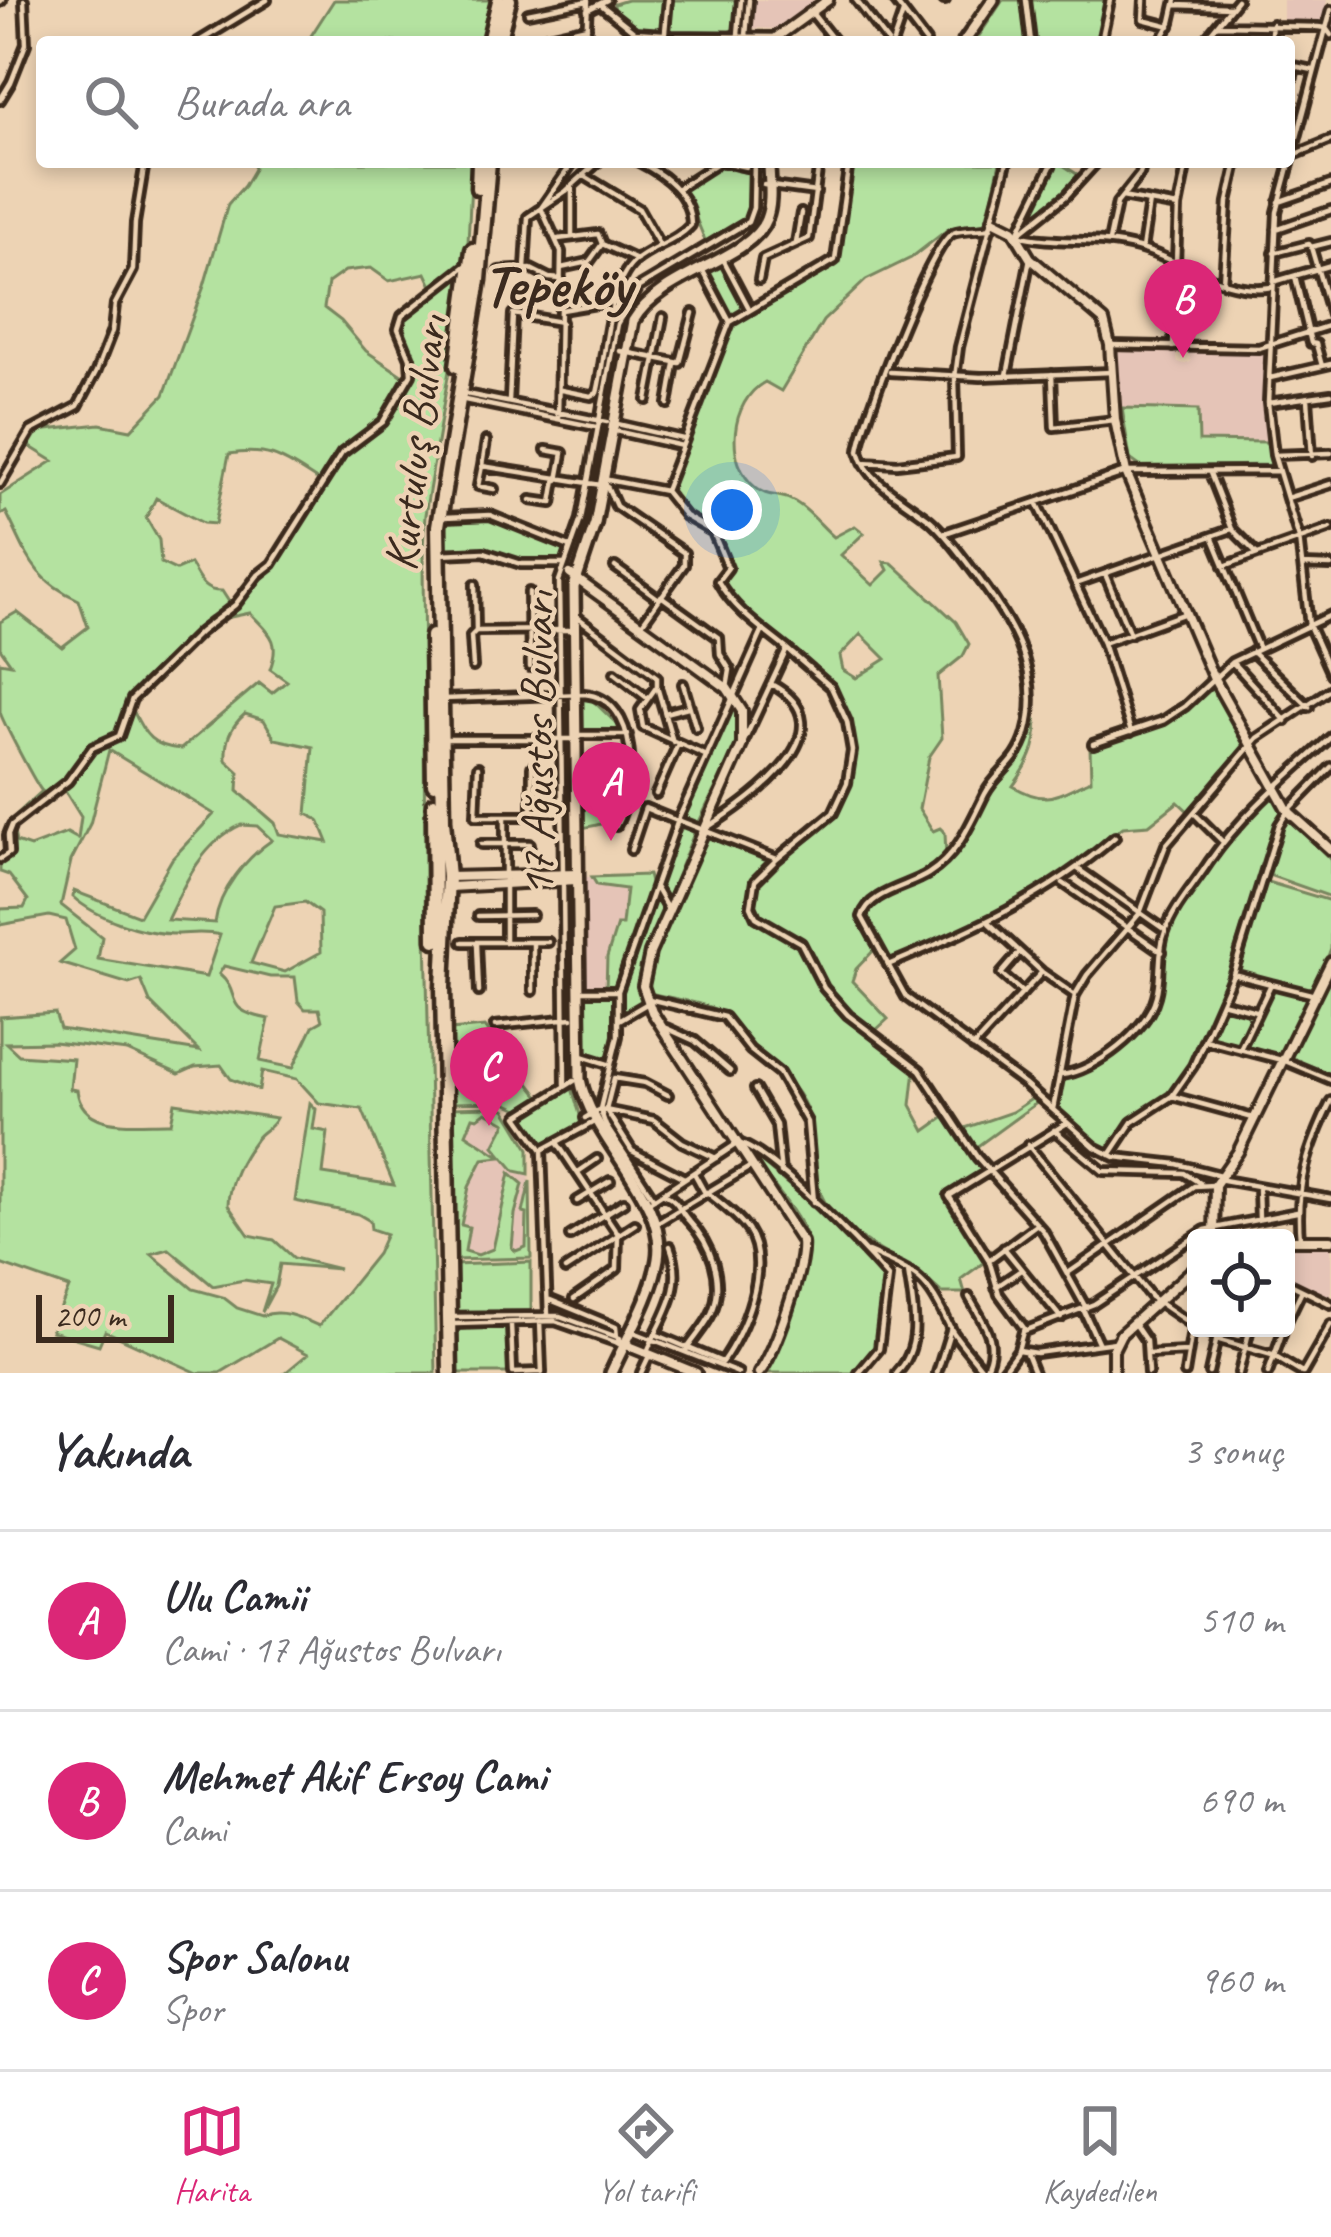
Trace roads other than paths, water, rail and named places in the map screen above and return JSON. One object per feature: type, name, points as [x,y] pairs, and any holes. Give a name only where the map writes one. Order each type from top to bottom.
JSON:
[{"type":"highway","points":[[495,36],[504,0]]},
{"type":"highway","name":"Kurtuluş Bulvarı","points":[[446,1373],[449,1321],[431,518],[472,262],[479,168]]},
{"type":"highway","name":"Kurtuluş Bulvarı","points":[[446,1373],[438,554],[479,280],[488,168]]},
{"type":"main road","points":[[972,36],[996,0]]},
{"type":"main road","name":"17 Ağustos Bulvarı","points":[[622,352],[632,321],[645,302],[753,238],[762,228],[768,213],[766,168]]},
{"type":"main road","name":"17 Ağustos Bulvarı","points":[[621,1339],[656,1265],[656,1224],[650,1202],[570,1082],[570,738],[564,630],[570,571],[590,523],[629,317],[647,293],[753,231],[762,215],[766,185]]},
{"type":"main road","name":"17 Ağustos Bulvarı","points":[[569,694],[574,614],[570,571]]},
{"type":"main road","name":"17 Ağustos Bulvarı","points":[[570,877],[581,1087],[652,1236],[648,1272],[608,1373]]},
{"type":"street","points":[[0,100],[26,44],[24,0]]},
{"type":"street","points":[[208,36],[267,0]]},
{"type":"street","points":[[528,14],[588,0],[586,36]]},
{"type":"street","points":[[664,36],[668,0]]},
{"type":"street","points":[[742,36],[745,0]]},
{"type":"street","points":[[780,36],[828,0]]},
{"type":"street","points":[[856,0],[886,36]]},
{"type":"street","points":[[894,0],[921,36]]},
{"type":"street","points":[[1026,0],[1030,36]]},
{"type":"street","points":[[1102,36],[1110,0]]},
{"type":"street","points":[[1144,0],[1143,19],[1170,26]]},
{"type":"street","points":[[1208,36],[1237,0]]},
{"type":"street","points":[[587,10],[604,2],[635,32],[658,36]]},
{"type":"street","points":[[1164,36],[1176,2],[1231,7]]},
{"type":"street","points":[[1295,140],[1331,10]]},
{"type":"street","points":[[893,36],[903,12]]},
{"type":"street","points":[[812,13],[830,36]]},
{"type":"street","points":[[1271,36],[1273,24]]},
{"type":"street","points":[[1217,25],[1326,28]]},
{"type":"street","points":[[548,36],[587,27]]},
{"type":"street","points":[[1326,28],[1331,35]]},
{"type":"street","points":[[634,36],[635,32]]},
{"type":"street","points":[[1295,67],[1315,70]]},
{"type":"street","points":[[1295,155],[1331,140]]},
{"type":"street","points":[[0,484],[32,431],[78,406],[104,356],[115,304],[133,270],[144,168]]},
{"type":"street","points":[[541,208],[568,168]]},
{"type":"street","points":[[525,269],[526,219],[592,168]]},
{"type":"street","points":[[561,390],[597,393],[623,277],[637,260],[691,225],[690,210],[677,189],[647,168]]},
{"type":"street","points":[[677,189],[711,168]]},
{"type":"street","points":[[606,425],[614,334],[624,307],[643,285],[748,222],[754,202],[754,168]]},
{"type":"street","points":[[759,280],[763,259],[810,236],[818,168]]},
{"type":"street","points":[[665,491],[730,322],[836,260],[848,168]]},
{"type":"street","points":[[862,462],[897,464],[957,457],[955,377],[1005,168]]},
{"type":"street","points":[[1017,235],[1050,168]]},
{"type":"street","points":[[1017,235],[1066,196],[1092,168]]},
{"type":"street","points":[[1109,241],[1122,197],[1142,168]]},
{"type":"street","points":[[1173,347],[1178,207],[1186,168]]},
{"type":"street","points":[[1223,282],[1228,202],[1236,168]]},
{"type":"street","points":[[1287,168],[1274,253],[1268,403],[1274,455],[1299,538],[1309,625],[1331,674]]},
{"type":"street","points":[[583,176],[639,209],[660,246]]},
{"type":"street","points":[[1279,202],[1331,184]]},
{"type":"street","points":[[766,185],[816,192]]},
{"type":"street","points":[[572,187],[572,236]]},
{"type":"street","points":[[1122,197],[1178,207]]},
{"type":"street","points":[[1142,249],[1149,202]]},
{"type":"street","points":[[541,208],[558,239],[561,268],[558,416]]},
{"type":"street","points":[[1276,229],[1331,210]]},
{"type":"street","points":[[796,244],[801,213]]},
{"type":"street","points":[[1273,302],[1255,289],[1109,241],[1057,243],[992,224],[955,232],[942,244],[914,297],[860,443],[862,462],[945,533],[1004,612],[1028,670],[1030,714],[1019,754],[986,792],[946,861],[865,908],[865,923],[906,997],[1110,1155],[1178,1164],[1218,1180],[1331,1199]]},
{"type":"street","points":[[558,239],[598,234],[602,244],[637,260]]},
{"type":"street","points":[[1017,235],[1030,258],[1100,316],[1110,346],[1115,420],[1126,472],[1160,555],[1213,677],[1273,787],[1288,811],[1331,850]]},
{"type":"street","points":[[1274,253],[1331,242]]},
{"type":"street","points":[[561,268],[589,262],[602,244]]},
{"type":"street","points":[[1311,247],[1331,315]]},
{"type":"street","points":[[722,256],[750,310]]},
{"type":"street","points":[[1006,375],[1030,258]]},
{"type":"street","points":[[0,859],[9,854],[12,825],[72,778],[96,744],[119,736],[133,700],[200,632],[235,605],[278,557],[343,453],[383,422],[409,380],[411,364],[398,329],[402,316],[472,262]]},
{"type":"street","points":[[1255,289],[1331,265]]},
{"type":"street","points":[[702,267],[730,322]]},
{"type":"street","points":[[499,271],[525,269],[561,278]]},
{"type":"street","points":[[1294,276],[1307,332],[1322,366]]},
{"type":"street","points":[[561,310],[615,302]]},
{"type":"street","points":[[668,404],[675,364],[684,358],[693,313]]},
{"type":"street","points":[[512,405],[513,314],[561,322]]},
{"type":"street","points":[[647,400],[663,316]]},
{"type":"street","points":[[1110,346],[1272,345],[1331,325]]},
{"type":"street","points":[[622,352],[675,364]]},
{"type":"street","points":[[1270,378],[1331,364]]},
{"type":"street","points":[[887,372],[955,377],[1112,372]]},
{"type":"street","points":[[1052,372],[1054,427],[1115,420]]},
{"type":"street","points":[[1268,403],[1331,394]]},
{"type":"street","points":[[460,396],[683,443]]},
{"type":"street","points":[[1308,399],[1312,456]]},
{"type":"street","points":[[486,441],[478,486],[494,489]]},
{"type":"street","points":[[531,500],[552,503],[563,453],[546,450]]},
{"type":"street","points":[[1274,455],[1331,453]]},
{"type":"street","points":[[482,466],[665,491],[685,516],[713,532],[728,568],[718,581],[734,606],[831,687],[847,722],[852,751],[847,782],[833,813],[777,859],[754,886],[751,906],[756,917],[801,943],[824,988],[848,1016],[920,1070],[988,1171],[1037,1224],[1068,1273],[1099,1343]]},
{"type":"street","points":[[1209,471],[1232,529],[1257,554]]},
{"type":"street","points":[[945,533],[1126,472],[1278,471]]},
{"type":"street","points":[[570,571],[570,547],[597,484]]},
{"type":"street","points":[[597,484],[610,488],[616,506],[685,556],[684,566],[641,625]]},
{"type":"street","points":[[1287,497],[1331,484]]},
{"type":"street","points":[[1037,502],[1103,643],[1131,732]]},
{"type":"street","points":[[440,517],[494,516],[570,547]]},
{"type":"street","points":[[1224,566],[1331,528]]},
{"type":"street","points":[[1077,584],[1232,529]]},
{"type":"street","points":[[1212,536],[1256,651],[1309,707]]},
{"type":"street","points":[[438,554],[484,552],[521,564],[570,571],[730,692],[744,717],[742,745]]},
{"type":"street","points":[[1302,565],[1331,566]]},
{"type":"street","points":[[615,567],[719,638],[720,654],[730,670],[730,692]]},
{"type":"street","points":[[1105,574],[1130,634]]},
{"type":"street","points":[[475,584],[476,631]]},
{"type":"street","points":[[529,592],[530,667]]},
{"type":"street","points":[[1103,643],[1186,613]]},
{"type":"street","points":[[574,614],[655,674],[675,743],[656,794]]},
{"type":"street","points":[[1093,744],[1174,714],[1232,662],[1331,615]]},
{"type":"street","points":[[472,667],[471,636],[476,631],[564,630]]},
{"type":"street","points":[[594,1116],[611,1065],[619,991],[678,820],[730,692],[764,630]]},
{"type":"street","points":[[759,1373],[769,1358],[803,1251],[796,1227],[647,1002],[645,968],[787,649]]},
{"type":"street","points":[[1232,662],[1286,721]]},
{"type":"street","points":[[615,673],[647,698]]},
{"type":"street","points":[[683,684],[696,728]]},
{"type":"street","points":[[703,830],[750,800],[797,746],[800,712],[791,696],[771,684]]},
{"type":"street","points":[[657,687],[639,716],[643,728],[706,756]]},
{"type":"street","points":[[1053,1109],[1075,995],[1140,913],[1162,853],[1250,746],[1331,689]]},
{"type":"street","points":[[441,699],[569,694],[601,698],[624,721],[628,735],[629,802],[616,826]]},
{"type":"street","points":[[665,713],[690,706]]},
{"type":"street","points":[[442,739],[628,735]]},
{"type":"street","points":[[1061,1075],[1081,1071],[1106,1057],[1151,1009],[1165,930],[1223,842],[1273,787],[1331,737]]},
{"type":"street","points":[[478,767],[476,816],[532,816],[532,767]]},
{"type":"street","points":[[1110,1155],[1132,1122],[1172,1096],[1186,1078],[1233,974],[1273,841],[1288,811],[1331,767]]},
{"type":"street","points":[[629,802],[777,859]]},
{"type":"street","points":[[631,850],[646,808]]},
{"type":"street","points":[[1194,813],[1223,842]]},
{"type":"street","points":[[505,816],[505,942]]},
{"type":"street","points":[[888,965],[989,923],[1061,882],[1115,837]]},
{"type":"street","points":[[481,844],[530,844]]},
{"type":"street","points":[[1078,869],[1165,930]]},
{"type":"street","points":[[440,882],[570,877]]},
{"type":"street","points":[[1061,882],[1162,952]]},
{"type":"street","points":[[655,887],[668,910]]},
{"type":"street","points":[[478,916],[532,916]]},
{"type":"street","points":[[989,923],[1075,995]]},
{"type":"street","points":[[477,941],[479,992]]},
{"type":"street","points":[[463,942],[548,942]]},
{"type":"street","points":[[533,942],[533,992]]},
{"type":"street","points":[[1020,952],[1001,974],[1023,993]]},
{"type":"street","points":[[1217,1227],[1218,1180],[1238,1152],[1331,962]]},
{"type":"street","points":[[973,1047],[1042,972]]},
{"type":"street","points":[[1233,974],[1317,996]]},
{"type":"street","points":[[1240,1049],[1271,983]]},
{"type":"street","points":[[578,992],[619,991]]},
{"type":"street","points":[[619,1020],[657,998],[724,1017],[751,1050],[779,1073],[807,1122],[814,1202]]},
{"type":"street","points":[[1221,1002],[1258,1011]]},
{"type":"street","points":[[495,1026],[568,1019]]},
{"type":"street","points":[[662,1027],[694,1041],[730,1071]]},
{"type":"street","points":[[1204,1040],[1285,1061],[1331,1080]]},
{"type":"street","points":[[578,1054],[611,1065]]},
{"type":"street","points":[[542,1150],[558,1144],[594,1116],[614,1078],[645,1083],[668,1095]]},
{"type":"street","points":[[548,1315],[542,1150],[518,1116],[570,1082]]},
{"type":"street","points":[[755,1089],[775,1119],[781,1173]]},
{"type":"street","points":[[1172,1096],[1254,1119]]},
{"type":"street","points":[[1300,1239],[1298,1191],[1307,1150],[1331,1101]]},
{"type":"street","points":[[594,1116],[654,1120],[682,1142],[716,1158]]},
{"type":"street","points":[[594,1116],[632,1151],[684,1178]]},
{"type":"street","points":[[1034,1373],[1022,1352],[1024,1331],[996,1287],[989,1260],[949,1196],[1067,1123]]},
{"type":"street","points":[[1054,1130],[1105,1171],[1184,1173],[1200,1183]]},
{"type":"street","points":[[650,1202],[739,1143],[748,1145],[814,1202],[890,1282],[878,1352],[859,1373]]},
{"type":"street","points":[[558,1144],[618,1234],[617,1269],[574,1299]]},
{"type":"street","points":[[1028,1145],[1154,1301],[1187,1322]]},
{"type":"street","points":[[578,1172],[597,1160]]},
{"type":"street","points":[[656,1224],[752,1165]]},
{"type":"street","points":[[685,1350],[722,1362],[742,1332],[755,1278],[751,1234],[706,1192],[694,1173]]},
{"type":"street","points":[[577,1202],[610,1180]]},
{"type":"street","points":[[1068,1273],[1200,1183],[1218,1180]]},
{"type":"street","points":[[1258,1186],[1259,1219]]},
{"type":"street","points":[[662,1194],[675,1200],[705,1243],[716,1272],[713,1311],[676,1365]]},
{"type":"street","points":[[571,1236],[624,1202]]},
{"type":"street","points":[[1024,1331],[1084,1309],[1201,1232],[1297,1212]]},
{"type":"street","points":[[565,1270],[635,1224]]},
{"type":"street","points":[[989,1260],[1037,1224]]},
{"type":"street","points":[[1295,1239],[1331,1240]]},
{"type":"street","points":[[641,1373],[676,1288],[670,1246]]},
{"type":"street","points":[[1004,1248],[1061,1318]]},
{"type":"street","points":[[863,1250],[908,1271],[937,1295],[951,1328],[985,1372],[992,1356],[990,1336],[969,1297]]},
{"type":"street","points":[[996,1287],[1023,1269]]},
{"type":"street","points":[[897,1373],[911,1356],[915,1336],[908,1271]]},
{"type":"street","points":[[1113,1373],[1115,1342],[1187,1274]]},
{"type":"street","points":[[1295,1286],[1331,1304]]},
{"type":"street","points":[[1295,1305],[1302,1290]]},
{"type":"street","points":[[547,1299],[616,1327],[621,1339]]},
{"type":"street","points":[[449,1321],[567,1318],[695,1373]]},
{"type":"street","points":[[511,1319],[567,1324],[621,1339],[654,1337],[738,1373]]},
{"type":"street","points":[[511,1319],[513,1373],[542,1372],[540,1321]]},
{"type":"street","points":[[1133,1322],[1144,1337],[1148,1373]]},
{"type":"street","points":[[1224,1337],[1303,1373],[1331,1324]]},
{"type":"street","points":[[937,1373],[951,1328]]},
{"type":"street","points":[[1185,1373],[1192,1337]]},
{"type":"street","points":[[1209,1373],[1216,1337]]},
{"type":"street","points":[[1239,1373],[1247,1337]]},
{"type":"street","points":[[1268,1373],[1280,1337]]},
{"type":"street","points":[[1001,1373],[1022,1352],[1115,1342]]},
{"type":"street","points":[[1147,1354],[1187,1352]]},
{"type":"place","name":"Mehmet Akif Ersoy Cami","points":[[1183,358]]},
{"type":"place","name":"Ulu Camii","points":[[611,841]]},
{"type":"place","name":"Spor Salonu","points":[[489,1126]]},
{"type":"district","name":"Tepeköy","points":[[557,284]]}]
